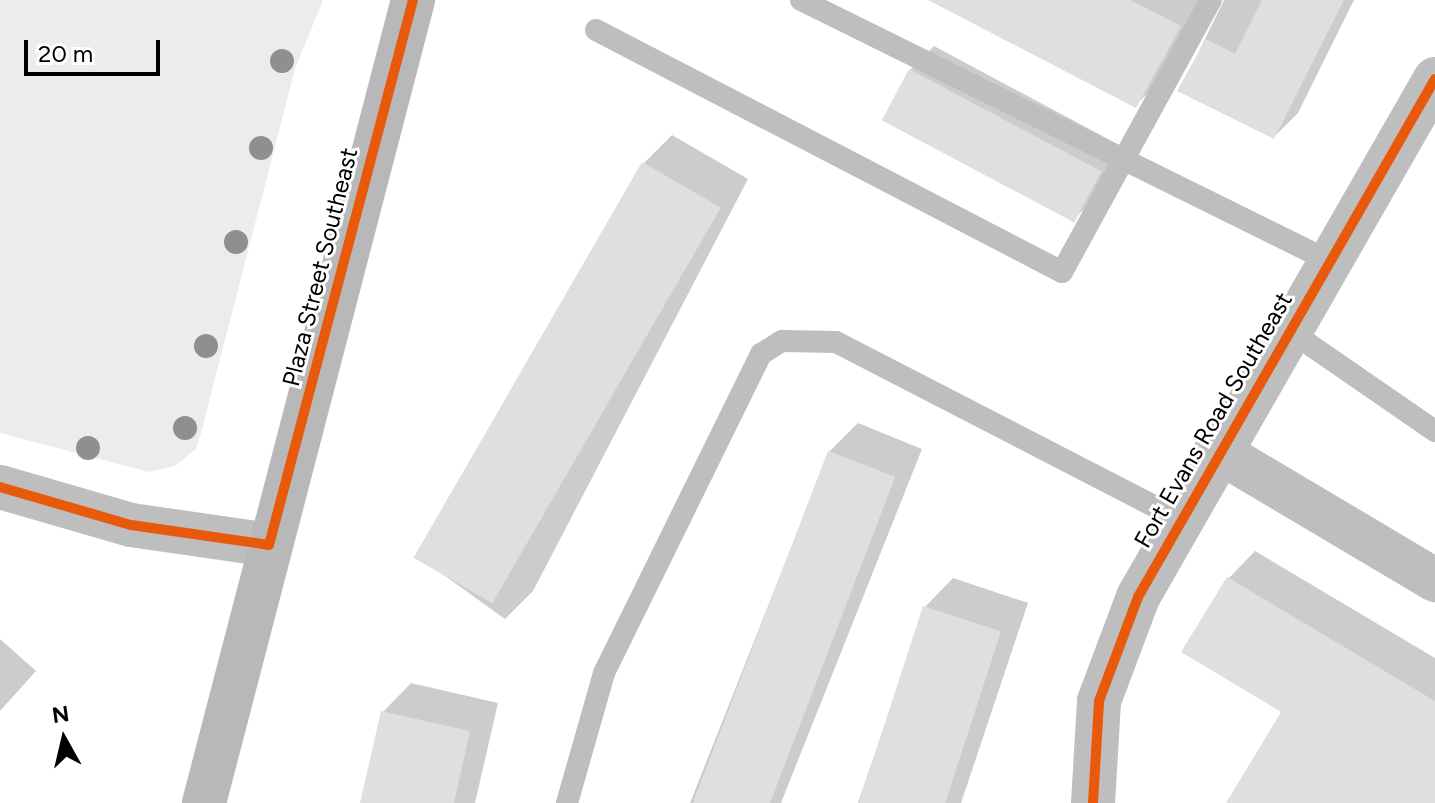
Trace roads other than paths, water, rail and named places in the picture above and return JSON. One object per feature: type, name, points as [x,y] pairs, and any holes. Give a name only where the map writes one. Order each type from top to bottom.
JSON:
[{"type":"main road","name":"Plaza Street Southeast","points":[[204,803],[413,0]]},
{"type":"street","name":"Fort Evans Road Southeast","points":[[1093,803],[1091,756],[1113,653],[1177,518],[1435,79]]},
{"type":"street","name":"Fort Evans Road Southeast","points":[[1216,450],[1435,580]]},
{"type":"street","points":[[0,487],[131,525],[269,545]]},
{"type":"lane","points":[[801,0],[1327,260]]},
{"type":"lane","points":[[596,30],[1062,272],[1124,160],[1203,3]]},
{"type":"lane","points":[[1287,329],[1435,431]]},
{"type":"lane","points":[[567,803],[604,673],[761,354],[782,341],[836,342],[1177,518]]}]
